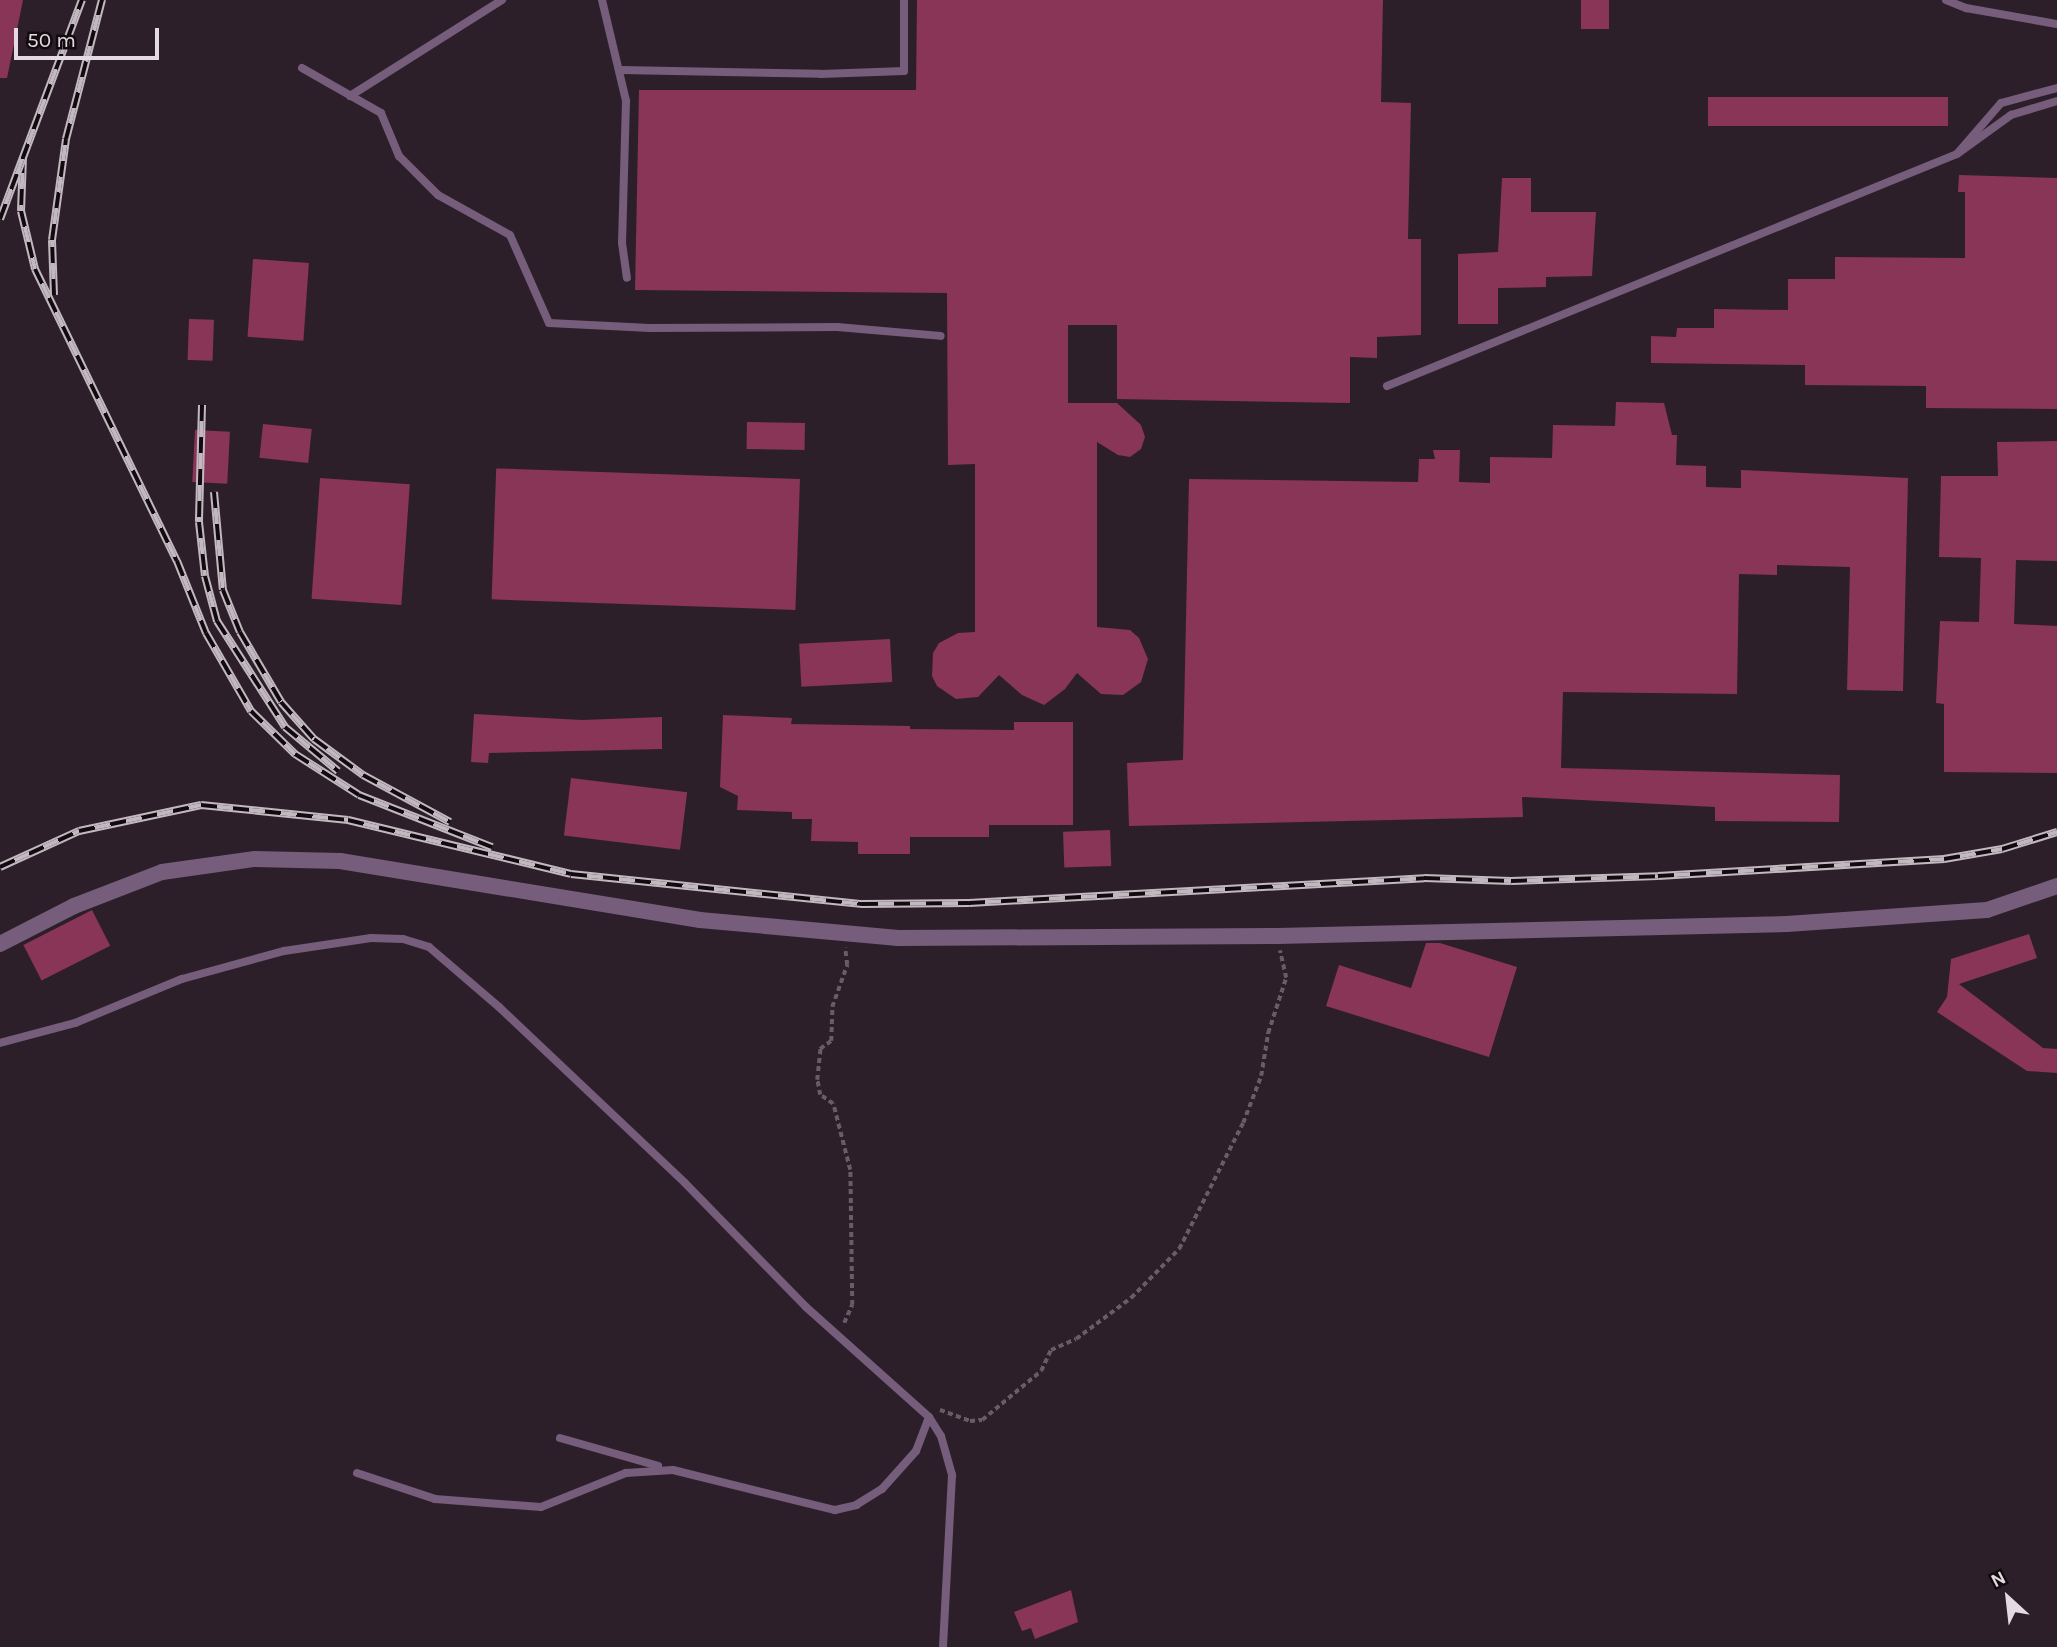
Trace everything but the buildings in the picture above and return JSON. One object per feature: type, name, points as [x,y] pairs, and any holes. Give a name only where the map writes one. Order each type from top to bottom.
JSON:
[{"type":"street","points":[[0,944],[74,906],[162,872],[255,859],[340,860],[699,920],[847,936],[1277,936],[1787,925],[1987,910],[2057,886]]},
{"type":"lane","points":[[350,96],[502,0]]},
{"type":"lane","points":[[602,0],[621,70],[626,102],[622,243],[627,278]]},
{"type":"lane","points":[[621,70],[821,74],[904,71],[904,0]]},
{"type":"lane","points":[[1946,0],[1966,8],[2057,24]]},
{"type":"lane","points":[[302,68],[381,113],[400,156],[438,195],[510,235],[549,323],[650,328],[837,327],[941,336]]},
{"type":"lane","points":[[1957,154],[2001,103],[2057,88]]},
{"type":"lane","points":[[1387,386],[1957,154],[2011,115],[2057,102]]},
{"type":"lane","points":[[0,1043],[75,1023],[182,979],[284,951],[371,938],[403,939],[429,947],[465,975],[675,1173],[839,1335],[929,1417],[941,1436],[952,1475],[943,1647]]},
{"type":"lane","points":[[560,1438],[673,1470],[835,1510],[845,1508],[882,1489],[916,1451],[929,1417]]},
{"type":"lane","points":[[357,1473],[435,1499],[541,1507],[626,1473],[673,1470]]},
{"type":"path","points":[[839,1335],[852,1306],[850,1170],[833,1104],[820,1095],[817,1080],[820,1049],[831,1041],[832,1007],[847,965],[843,961],[847,936]]},
{"type":"path","points":[[912,1400],[970,1421],[982,1420],[1041,1371],[1051,1350],[1076,1339],[1132,1298],[1179,1249],[1243,1124],[1261,1076],[1268,1033],[1286,978],[1277,936]]},
{"type":"railway","points":[[0,219],[82,0]]},
{"type":"railway","points":[[54,295],[52,240],[66,139],[102,0]]},
{"type":"railway","points":[[23,157],[21,211],[35,269],[177,561],[206,633],[251,711],[295,754],[359,795],[492,847]]},
{"type":"railway","points":[[202,405],[199,522],[205,576],[217,621],[285,727],[338,771]]},
{"type":"railway","points":[[214,492],[223,590],[240,632],[281,702],[314,739],[363,775],[450,822]]},
{"type":"railway","points":[[0,867],[79,831],[201,805],[348,820],[571,874],[862,904],[969,903],[1424,878],[1511,881],[1658,876],[1944,859],[2002,849],[2057,832]]}]
